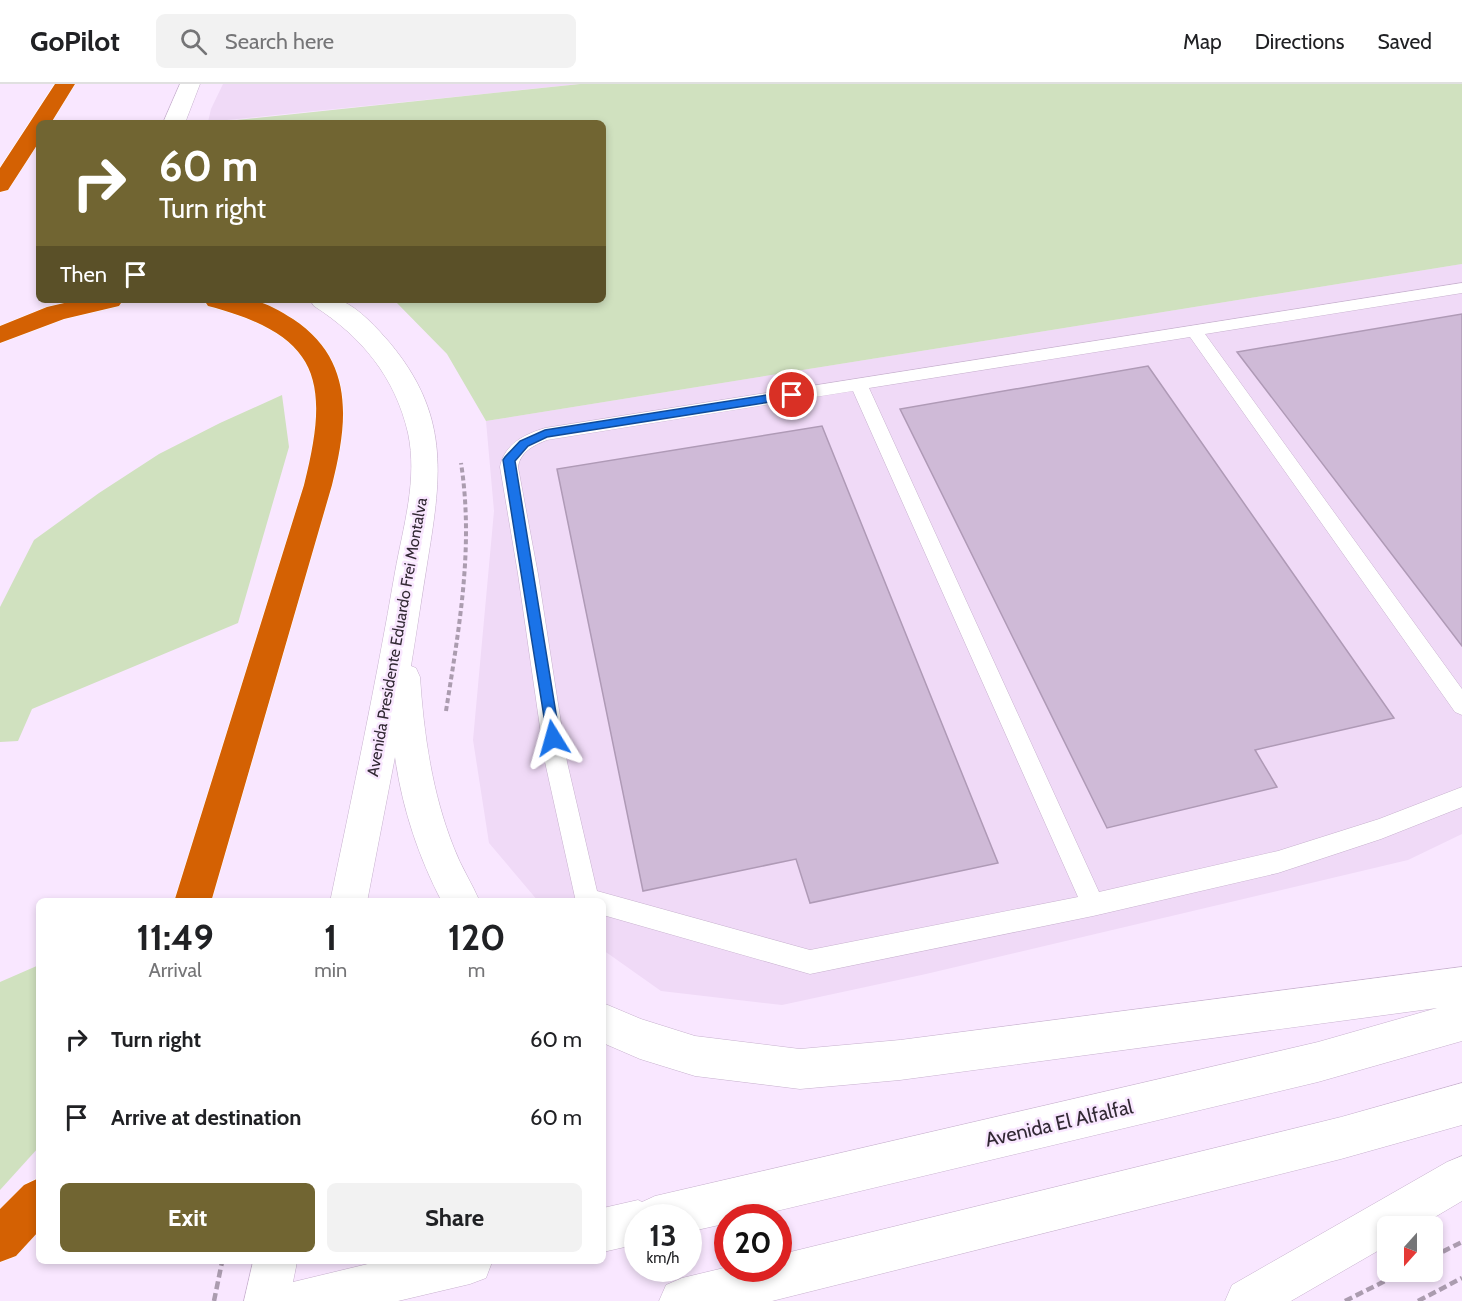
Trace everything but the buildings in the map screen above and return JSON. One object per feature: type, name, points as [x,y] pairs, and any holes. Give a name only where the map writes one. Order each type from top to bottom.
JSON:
[{"type":"highway","points":[[42,120],[65,84]]},
{"type":"highway","points":[[0,184],[36,130]]},
{"type":"highway","points":[[0,335],[64,310],[96,303]]},
{"type":"highway","points":[[193,898],[318,485],[327,447],[331,409],[328,385],[320,364],[315,354],[298,335],[286,326],[258,312],[227,303]]},
{"type":"highway","points":[[0,1240],[36,1203]]},
{"type":"street","points":[[175,120],[190,84]]},
{"type":"street","name":"Avenida Presidente Eduardo Frei Montalva","points":[[327,303],[362,327],[388,356],[405,384],[422,436],[425,470],[423,500],[402,632],[349,898]]},
{"type":"street","points":[[402,632],[405,698],[417,793],[435,849],[460,898]]},
{"type":"street","points":[[606,1024],[640,1039],[695,1056],[762,1066],[809,1069],[900,1060],[1462,987]]},
{"type":"street","name":"Avenida El Alfalfal","points":[[702,1207],[1318,1062],[1462,1021]]},
{"type":"street","points":[[682,1301],[1341,1138],[1462,1104]]},
{"type":"street","points":[[1248,1301],[1462,1177]]},
{"type":"street","points":[[606,1229],[624,1225]]},
{"type":"street","points":[[267,1301],[275,1264]]},
{"type":"street","points":[[310,1299],[461,1264]]},
{"type":"lane","points":[[587,898],[556,762],[509,460],[524,444],[545,434],[1462,288]]},
{"type":"lane","points":[[1194,331],[1462,706]]},
{"type":"lane","points":[[859,384],[1093,905]]},
{"type":"lane","points":[[606,905],[810,962],[1093,905],[1278,862],[1381,829],[1462,797]]},
{"type":"path","points":[[1443,1252],[1462,1242]]},
{"type":"path","points":[[214,1301],[222,1264]]},
{"type":"path","points":[[1418,1301],[1462,1278]]},
{"type":"path","points":[[1345,1301],[1383,1282]]},
{"type":"shaded area","points":[[223,84],[580,84],[228,120],[208,120]]},
{"type":"shaded area","points":[[1462,264],[1462,834],[1408,860],[926,974],[782,1005],[661,991],[606,952],[606,898],[535,898],[489,843],[473,740],[494,511],[486,421]]},
{"type":"green space","points":[[580,84],[1462,84],[1462,264],[486,421],[447,354],[397,303],[606,303],[606,120],[237,120]]},
{"type":"green space","points":[[282,395],[289,447],[238,623],[32,709],[18,741],[0,742],[0,607],[34,540],[99,493],[159,454]]},
{"type":"green space","points":[[36,966],[36,1150],[0,1190],[0,982]]},
{"type":"route","points":[[553,738],[509,460],[524,444],[545,434],[792,395]]}]
